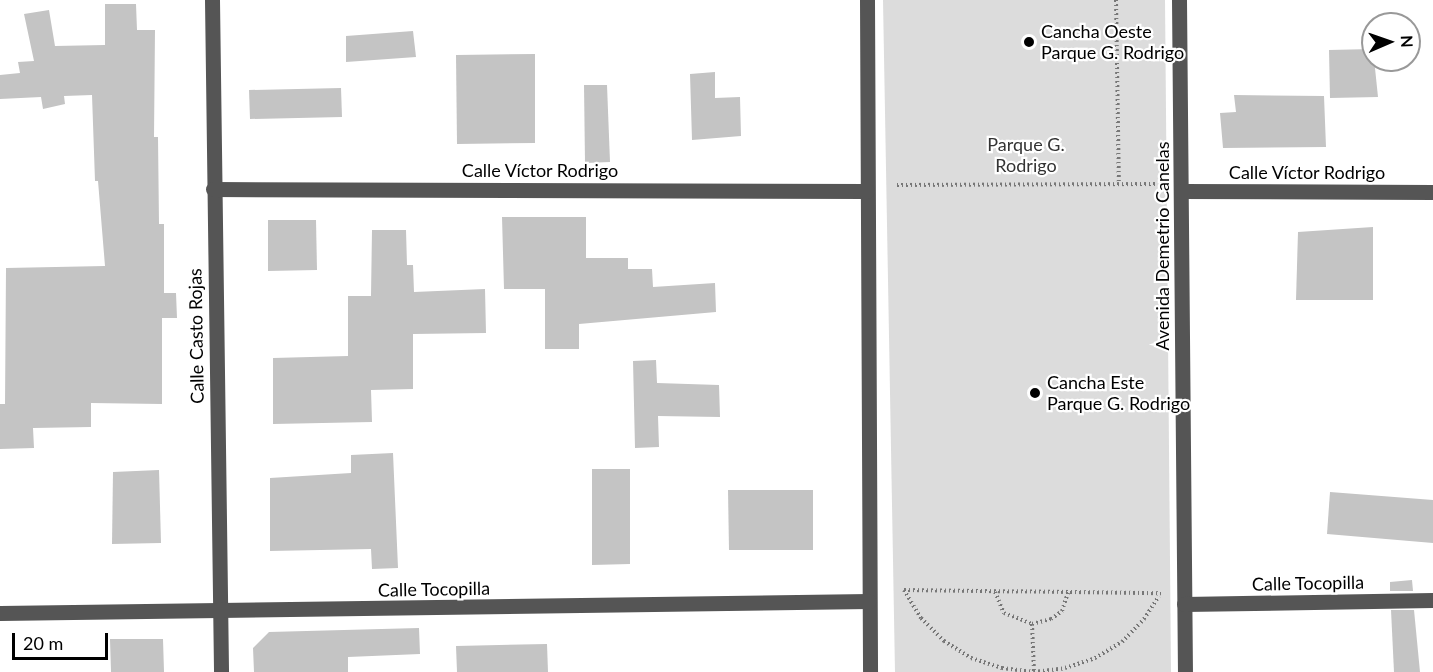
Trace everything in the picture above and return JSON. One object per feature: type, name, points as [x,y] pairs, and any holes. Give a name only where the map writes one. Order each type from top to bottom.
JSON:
[{"type":"street","name":"Calle Casto Rojas","points":[[212,0],[221,672]]},
{"type":"street","points":[[867,0],[870,672]]},
{"type":"street","name":"Avenida Demetrio Canelas","points":[[1179,0],[1185,672]]},
{"type":"street","name":"Calle Víctor Rodrigo","points":[[213,189],[867,191]]},
{"type":"street","name":"Calle Víctor Rodrigo","points":[[1181,191],[1433,192]]},
{"type":"street","name":"Calle Tocopilla","points":[[1184,604],[1433,600]]},
{"type":"street","name":"Calle Tocopilla","points":[[0,613],[869,601]]},
{"type":"path","points":[[1116,0],[1119,184]]},
{"type":"path","points":[[897,185],[1158,184]]},
{"type":"path","points":[[904,590],[995,592],[1068,592],[1161,593],[1144,619],[1104,652],[1065,668],[1034,672],[1002,668],[971,658],[944,641],[921,618],[904,590]]},
{"type":"path","points":[[995,592],[1004,613],[1032,624],[1051,619],[1062,611],[1068,592]]},
{"type":"path","points":[[1032,624],[1034,672]]},
{"type":"green space","name":"Parque G. Rodrigo","points":[[883,0],[1165,0],[1171,672],[895,672]]},
{"type":"building","points":[[105,4],[136,4],[137,30],[155,30],[154,137],[158,137],[159,224],[164,224],[164,293],[176,293],[177,318],[162,318],[162,404],[91,403],[91,427],[33,428],[34,448],[0,449],[0,404],[5,404],[6,268],[105,266],[98,181],[95,181],[92,95],[64,96],[65,104],[43,109],[41,97],[0,99],[0,75],[20,73],[18,62],[34,61],[24,14],[49,10],[55,46],[105,45]]},
{"type":"building","points":[[413,31],[416,57],[346,62],[346,36]]},
{"type":"building","points":[[1361,49],[1361,72],[1375,72],[1378,97],[1330,98],[1329,50]]},
{"type":"building","points":[[535,54],[535,143],[457,144],[456,55]]},
{"type":"building","points":[[715,72],[715,98],[740,97],[741,136],[692,140],[690,74]]},
{"type":"building","points":[[584,85],[607,85],[610,162],[585,163]]},
{"type":"building","points":[[341,88],[342,117],[250,119],[249,90]]},
{"type":"building","points":[[1234,95],[1324,96],[1326,147],[1223,148],[1220,113],[1236,112]]},
{"type":"building","points":[[502,217],[586,217],[586,258],[628,258],[628,269],[652,269],[653,287],[715,283],[716,312],[579,324],[579,349],[545,349],[545,289],[504,289]]},
{"type":"building","points":[[268,220],[316,220],[317,270],[268,271]]},
{"type":"building","points":[[1373,227],[1373,300],[1296,300],[1298,232]]},
{"type":"building","points":[[372,230],[406,230],[407,265],[413,265],[414,292],[485,289],[486,333],[413,334],[413,389],[371,390],[372,422],[273,424],[273,358],[348,356],[348,296],[371,296]]},
{"type":"building","points":[[656,360],[657,383],[719,385],[720,417],[658,416],[659,447],[635,448],[633,361]]},
{"type":"building","points":[[393,453],[398,568],[372,569],[371,549],[270,551],[270,478],[351,473],[351,455]]},
{"type":"building","points":[[592,469],[630,469],[630,564],[592,565]]},
{"type":"building","points":[[159,470],[161,543],[112,544],[113,472]]},
{"type":"building","points":[[728,490],[813,490],[813,550],[729,550]]},
{"type":"building","points":[[1330,492],[1433,500],[1433,543],[1327,534]]},
{"type":"building","points":[[1412,580],[1413,591],[1390,591],[1390,582]]},
{"type":"building","points":[[1391,610],[1414,610],[1420,672],[1394,672]]},
{"type":"building","points":[[419,628],[420,654],[348,657],[348,672],[254,672],[253,648],[269,632]]},
{"type":"building","points":[[110,639],[163,639],[164,672],[111,672]]},
{"type":"building","points":[[547,644],[548,672],[457,672],[456,646]]},
{"type":"place","name":"Cancha Oeste Parque G. Rodrigo","points":[[1029,42]]},
{"type":"place","name":"Cancha Este Parque G. Rodrigo","points":[[1035,393]]}]
